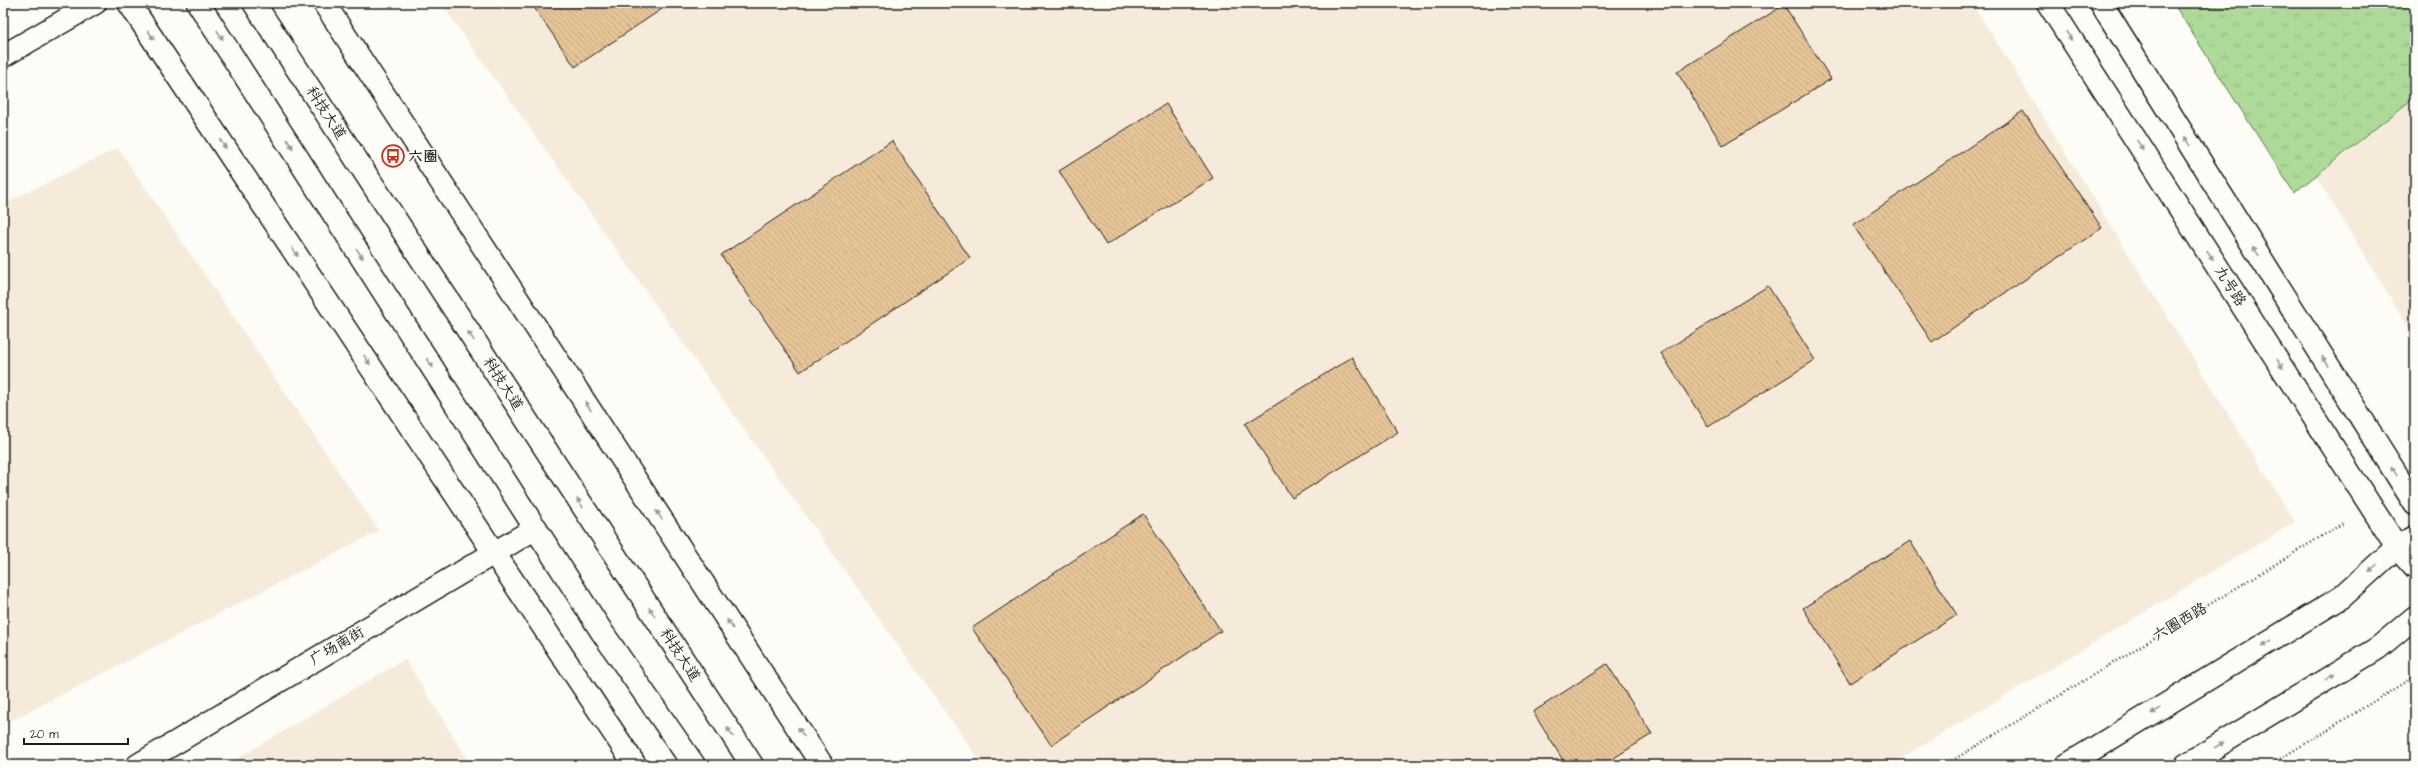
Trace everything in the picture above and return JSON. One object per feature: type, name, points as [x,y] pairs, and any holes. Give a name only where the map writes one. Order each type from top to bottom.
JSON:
[{"type":"street","points":[[3,56],[95,3]]},
{"type":"street","points":[[129,3],[495,552],[635,765]]},
{"type":"street","points":[[198,3],[602,632],[694,765]]},
{"type":"street","name":"科技大道","points":[[254,3],[752,765]]},
{"type":"street","points":[[324,3],[822,765]]},
{"type":"street","name":"九号路","points":[[2048,3],[2370,506],[2406,542],[2415,567]]},
{"type":"street","points":[[2101,3],[2415,504]]},
{"type":"street","name":"广场南街","points":[[138,765],[536,528]]},
{"type":"street","points":[[2067,765],[2342,597],[2406,542]]},
{"type":"street","points":[[2186,765],[2378,648],[2415,617]]},
{"type":"path","name":"六圈西路","points":[[1945,765],[2370,506]]},
{"type":"path","points":[[2270,765],[2415,676]]},
{"type":"shaded area","points":[[441,3],[1972,3],[2295,522],[1890,765],[983,765]]},
{"type":"shaded area","points":[[2210,3],[2415,3],[2415,338]]},
{"type":"shaded area","points":[[118,148],[379,531],[3,725],[3,204]]},
{"type":"shaded area","points":[[405,659],[471,765],[226,765]]},
{"type":"green space","points":[[2173,3],[2415,3],[2415,97],[2294,193]]},
{"type":"building","points":[[531,3],[671,3],[575,67]]},
{"type":"building","points":[[1784,5],[1831,79],[1723,146],[1677,72]]},
{"type":"building","points":[[1166,104],[1213,178],[1106,245],[1059,171]]},
{"type":"building","points":[[2023,111],[2102,228],[1932,342],[1853,225]]},
{"type":"building","points":[[892,141],[970,258],[800,372],[721,255]]},
{"type":"building","points":[[1768,286],[1815,360],[1708,427],[1661,353]]},
{"type":"building","points":[[1352,357],[1398,432],[1292,498],[1245,424]]},
{"type":"building","points":[[1143,514],[1221,631],[1051,745],[972,628]]},
{"type":"building","points":[[1910,541],[1957,615],[1850,683],[1803,608]]},
{"type":"building","points":[[1607,664],[1652,734],[1603,765],[1566,765],[1533,712]]},
{"type":"place","name":"六圈","points":[[393,156]]}]
